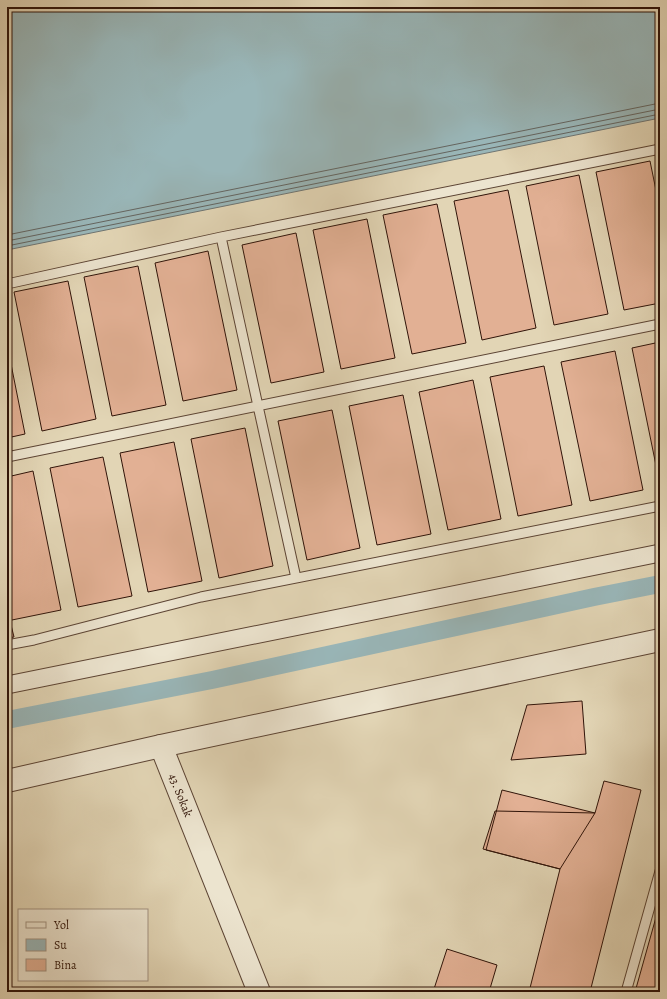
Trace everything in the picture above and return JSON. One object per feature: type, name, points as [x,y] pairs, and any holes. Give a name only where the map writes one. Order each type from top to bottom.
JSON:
[{"type":"street","points":[[7,685],[660,553]]},
{"type":"street","points":[[7,781],[161,746],[660,640]]},
{"type":"street","name":"43. Sokak","points":[[161,746],[258,992]]},
{"type":"lane","points":[[7,284],[221,236],[660,149]]},
{"type":"lane","points":[[221,236],[296,578]]},
{"type":"lane","points":[[7,457],[660,324]]},
{"type":"lane","points":[[7,645],[34,640],[201,597],[660,506]]},
{"type":"lane","points":[[626,992],[660,871]]},
{"type":"water","points":[[7,7],[660,7],[660,118],[7,250]]},
{"type":"building","points":[[650,161],[660,210],[660,303],[624,310],[596,172]]},
{"type":"building","points":[[579,175],[608,314],[554,325],[526,186]]},
{"type":"building","points":[[508,190],[536,328],[482,340],[454,201]]},
{"type":"building","points":[[437,204],[466,343],[412,354],[383,215]]},
{"type":"building","points":[[367,219],[395,358],[341,369],[313,230]]},
{"type":"building","points":[[296,233],[324,372],[271,383],[242,245]]},
{"type":"building","points":[[208,251],[237,390],[183,401],[155,263]]},
{"type":"building","points":[[138,266],[166,405],[112,416],[84,277]]},
{"type":"building","points":[[68,281],[96,419],[42,431],[14,292]]},
{"type":"building","points":[[660,342],[660,485],[632,348]]},
{"type":"building","points":[[7,344],[25,434],[7,438]]},
{"type":"building","points":[[615,351],[643,490],[590,501],[561,362]]},
{"type":"building","points":[[544,366],[572,505],[518,516],[490,377]]},
{"type":"building","points":[[473,380],[501,519],[448,530],[419,392]]},
{"type":"building","points":[[403,395],[431,534],[377,545],[349,406]]},
{"type":"building","points":[[332,410],[360,548],[307,560],[278,421]]},
{"type":"building","points":[[245,428],[273,566],[219,578],[191,439]]},
{"type":"building","points":[[174,442],[202,581],[148,592],[120,453]]},
{"type":"building","points":[[103,457],[132,596],[78,607],[50,468]]},
{"type":"building","points":[[33,471],[61,610],[7,621],[7,477]]},
{"type":"building","points":[[7,625],[11,625],[14,637],[7,638]]},
{"type":"building","points":[[582,701],[586,754],[511,760],[527,705]]},
{"type":"building","points":[[604,781],[641,790],[590,992],[529,992],[560,869],[486,850],[502,790],[595,813]]},
{"type":"building","points":[[495,811],[595,813],[560,869],[483,849]]},
{"type":"building","points":[[660,903],[660,992],[635,992]]},
{"type":"building","points":[[447,949],[497,965],[489,992],[433,992]]},
{"type":"waterway","points":[[7,720],[212,680],[660,584]]}]
